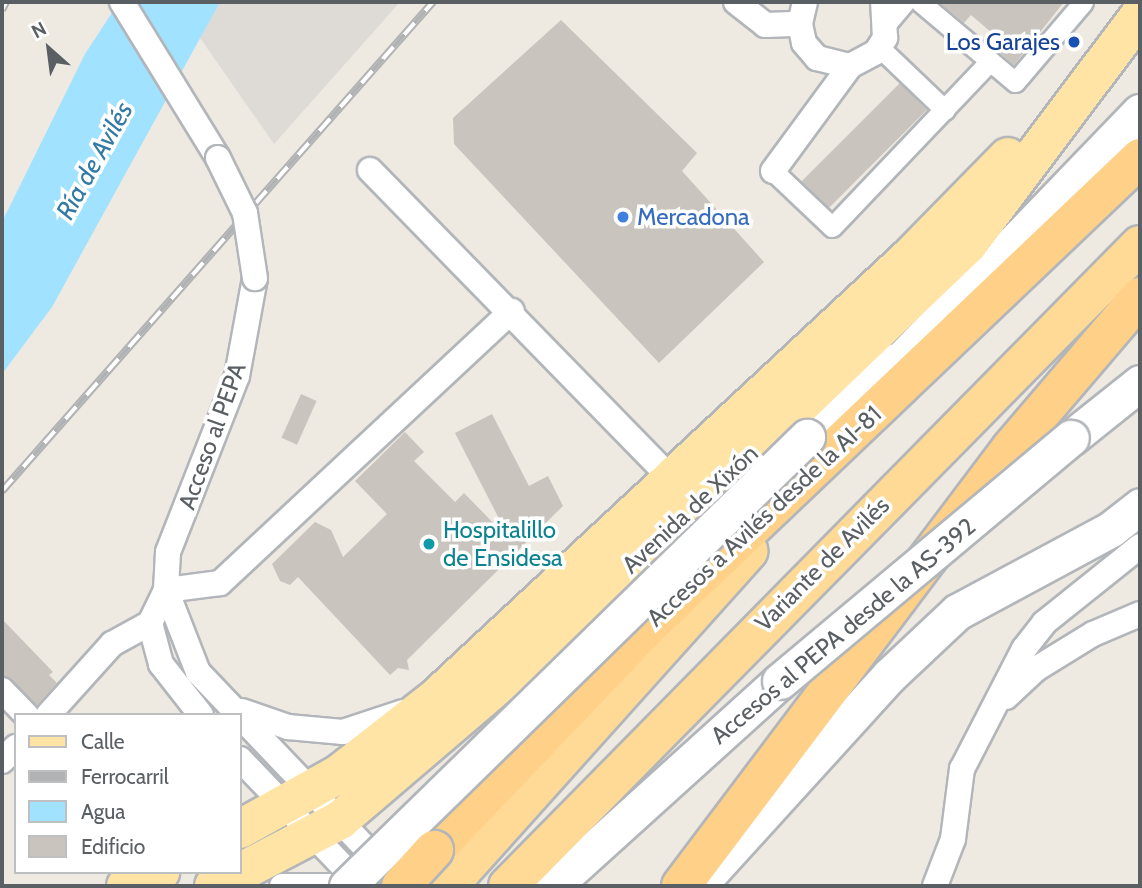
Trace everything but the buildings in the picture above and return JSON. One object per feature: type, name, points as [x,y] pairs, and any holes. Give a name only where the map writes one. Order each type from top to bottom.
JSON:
[{"type":"highway","name":"Accesos a Avilés desde la AI-81","points":[[402,886],[448,868],[646,628],[1140,158]]},
{"type":"highway","name":"Variante de Avilés","points":[[508,886],[1140,245]]},
{"type":"highway","points":[[681,886],[1011,448],[1140,297]]},
{"type":"highway","points":[[448,868],[870,417]]},
{"type":"main road","name":"Avenida de Xixón","points":[[242,871],[326,827],[556,635],[968,244],[1102,61],[1140,15]]},
{"type":"main road","name":"Avenida de Xixón","points":[[242,828],[297,797],[436,698],[912,255],[1102,61]]},
{"type":"main road","points":[[646,628],[1016,238],[1140,112]]},
{"type":"main road","points":[[347,886],[807,437],[1016,238]]},
{"type":"main road","name":"Accesos al PEPA desde la AS-392","points":[[553,886],[780,681],[1140,383]]},
{"type":"main road","points":[[698,886],[890,675],[957,612],[1111,529],[1140,506]]},
{"type":"main road","points":[[126,886],[155,874]]},
{"type":"main road","name":"Avenida de Xixón","points":[[214,886],[237,874]]},
{"type":"street","name":"Acceso al PEPA","points":[[122,2],[218,158],[245,213],[255,278],[237,376],[168,552],[166,590],[150,623]]},
{"type":"street","points":[[736,2],[765,25],[802,13],[804,43],[817,58],[850,66]]},
{"type":"street","points":[[905,2],[885,12],[879,47],[850,66],[773,171],[832,227],[990,61]]},
{"type":"street","points":[[920,2],[1015,82],[1083,2]]},
{"type":"street","points":[[879,47],[945,110]]},
{"type":"street","points":[[370,170],[512,311],[672,480]]},
{"type":"street","points":[[239,713],[198,672],[166,590],[220,583],[512,311]]},
{"type":"street","points":[[935,886],[953,839],[961,769],[1005,683],[1044,623],[1140,546]]},
{"type":"street","points":[[992,709],[1036,669],[1093,634],[1140,614]]},
{"type":"street","points":[[50,713],[112,644],[150,623],[161,664],[196,711]]},
{"type":"street","points":[[2,690],[24,713]]},
{"type":"street","points":[[237,710],[288,727],[342,733],[436,698]]},
{"type":"street","points":[[242,717],[297,797],[326,827],[402,886]]},
{"type":"street","points":[[242,760],[297,797],[326,827],[362,886]]},
{"type":"street","points":[[282,886],[362,886]]},
{"type":"shaded area","points":[[175,2],[400,2],[274,144]]},
{"type":"water","name":"Ría de Avilés","points":[[119,2],[220,2],[52,307],[2,374],[2,222],[85,54]]},
{"type":"railway","points":[[2,10],[6,2]]},
{"type":"railway","points":[[2,491],[433,2]]},
{"type":"place","name":"Los Garajes","points":[[1074,42]]},
{"type":"place","name":"Mercadona","points":[[623,217]]},
{"type":"place","name":"Hospitalillo de Ensidesa","points":[[429,544]]}]
